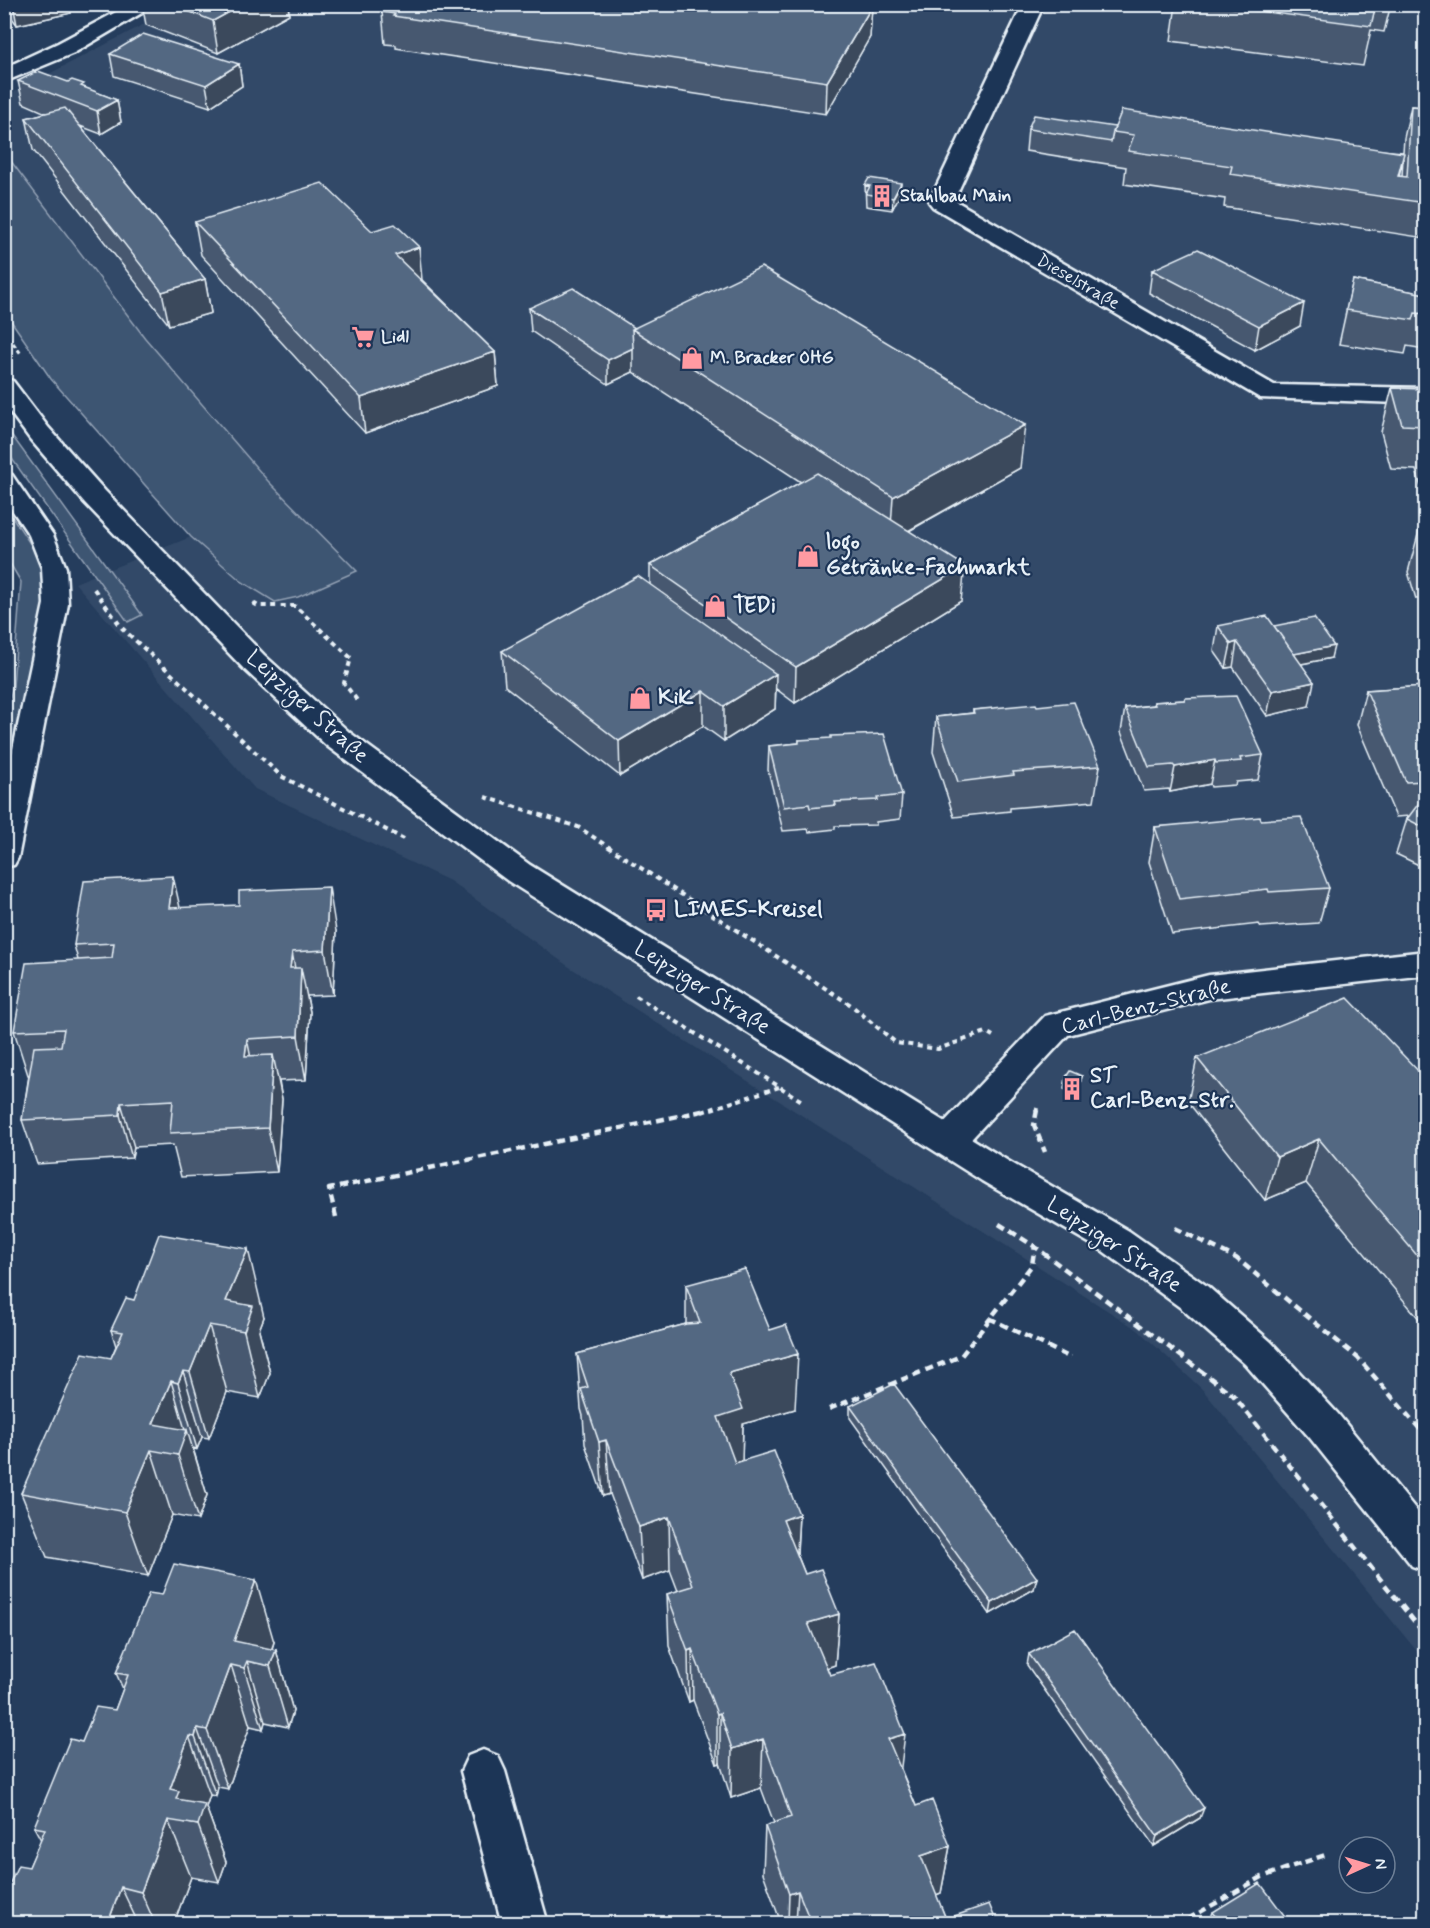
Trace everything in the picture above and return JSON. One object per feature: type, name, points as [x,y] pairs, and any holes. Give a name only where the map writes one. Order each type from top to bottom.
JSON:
[{"type":"street","points":[[4,76],[66,48],[122,10],[147,4]]},
{"type":"street","name":"Dieselstraße","points":[[1034,4],[941,202],[1269,393],[1425,396]]},
{"type":"street","name":"Leipziger Straße","points":[[4,386],[39,433],[95,497],[254,662],[338,739],[519,873],[949,1140],[995,1171],[1116,1241],[1194,1297],[1258,1353],[1324,1426],[1425,1553]]},
{"type":"street","name":"Carl-Benz-Straße","points":[[949,1140],[1058,1025],[1209,987],[1425,963]]},
{"type":"street","points":[[483,1771],[525,1923]]},
{"type":"lane","points":[[4,480],[41,535],[54,568],[56,604],[4,858]]},
{"type":"path","points":[[4,331],[28,364]]},
{"type":"path","points":[[41,535],[102,598],[122,628],[281,776],[409,841]]},
{"type":"path","points":[[249,601],[258,606],[295,606],[351,658],[344,683],[360,704]]},
{"type":"path","points":[[482,796],[578,827],[851,1005],[896,1043],[938,1049],[986,1032],[1058,1069],[1038,1099],[1034,1125],[1046,1154]]},
{"type":"path","points":[[626,990],[808,1106]]},
{"type":"path","points":[[336,1217],[329,1189],[695,1114],[779,1087]]},
{"type":"path","points":[[995,1222],[1034,1246],[1233,1395],[1425,1636]]},
{"type":"path","points":[[1174,1228],[1236,1258],[1358,1358],[1425,1436]]},
{"type":"path","points":[[829,1409],[961,1356],[1032,1265],[1034,1246]]},
{"type":"path","points":[[989,1318],[1059,1350],[1071,1358]]},
{"type":"path","points":[[1188,1919],[1262,1877],[1328,1854]]},
{"type":"shaded area","points":[[181,5],[1425,5],[1425,1661],[1203,1390],[1138,1330],[568,966],[450,881],[255,789],[75,583],[191,537],[241,581],[275,602],[298,597],[357,571],[268,481],[145,338],[5,152],[5,97]]},
{"type":"shaded area","points":[[4,152],[145,338],[268,481],[357,571],[298,597],[275,602],[241,581],[191,537],[51,379],[5,312]]},
{"type":"shaded area","points":[[5,426],[142,615],[128,622],[5,449]]},
{"type":"shaded area","points":[[5,506],[39,557],[48,585],[5,812],[5,715],[13,686],[21,582],[5,555]]},
{"type":"building","points":[[170,4],[244,4],[213,21]]},
{"type":"building","points":[[389,4],[863,4],[872,6],[827,82],[393,16],[395,14],[382,12]]},
{"type":"building","points":[[1206,4],[1376,4],[1371,26]]},
{"type":"building","points":[[143,34],[239,64],[206,85],[110,54]]},
{"type":"building","points":[[38,71],[68,82],[72,80],[84,84],[81,86],[117,100],[97,111],[18,81]]},
{"type":"building","points":[[1411,106],[1425,107],[1425,203],[1230,174],[1232,166],[1128,151],[1134,135],[1113,132],[1122,110],[1404,153],[1398,176],[1407,177]]},
{"type":"building","points":[[65,108],[205,279],[162,292],[26,118]]},
{"type":"building","points":[[1034,115],[1115,127],[1111,142],[1028,129]]},
{"type":"building","points":[[869,178],[901,183],[893,198],[866,194],[870,186],[865,185]]},
{"type":"building","name":"Lidl","points":[[322,183],[372,231],[395,224],[419,247],[395,255],[495,352],[361,398],[195,222]]},
{"type":"building","points":[[1198,249],[1304,303],[1259,326],[1152,270]]},
{"type":"building","points":[[761,267],[1025,425],[893,497],[632,329]]},
{"type":"building","points":[[1353,280],[1425,294],[1425,314],[1415,313],[1413,320],[1346,310]]},
{"type":"building","points":[[573,288],[635,328],[632,329],[633,348],[608,360],[529,308]]},
{"type":"building","points":[[1392,388],[1425,389],[1425,426],[1402,425]]},
{"type":"building","points":[[817,473],[965,566],[796,667],[650,565]]},
{"type":"building","points":[[1420,527],[1425,528],[1425,548]]},
{"type":"building","name":"KiK","points":[[638,576],[776,674],[724,706],[703,691],[619,741],[502,651]]},
{"type":"building","points":[[1267,616],[1314,682],[1272,691],[1237,642],[1231,644],[1218,626]]},
{"type":"building","points":[[1314,618],[1334,646],[1294,654],[1274,626]]},
{"type":"building","points":[[1425,686],[1425,781],[1406,782],[1366,690]]},
{"type":"building","points":[[1236,696],[1263,755],[1240,758],[1241,761],[1216,763],[1215,760],[1175,767],[1173,765],[1149,767],[1125,708],[1155,705],[1154,702],[1185,700],[1185,698]]},
{"type":"building","points":[[1074,702],[1100,766],[1013,772],[1014,775],[958,782],[936,717],[974,713],[973,710]]},
{"type":"building","points":[[884,734],[902,795],[877,798],[878,800],[835,802],[836,805],[810,808],[809,804],[784,807],[769,746],[799,743],[799,740],[831,738],[831,736]]},
{"type":"building","points":[[1425,795],[1425,828],[1407,819]]},
{"type":"building","points":[[1260,817],[1261,820],[1301,817],[1329,888],[1269,892],[1268,889],[1179,899],[1155,827]]},
{"type":"building","points":[[173,876],[169,908],[239,905],[239,891],[329,887],[325,950],[292,952],[290,968],[301,968],[298,1036],[247,1039],[245,1056],[273,1055],[268,1128],[170,1133],[173,1100],[121,1103],[120,1115],[22,1120],[34,1047],[61,1046],[64,1029],[14,1031],[26,963],[112,958],[114,943],[74,945],[84,881]]},
{"type":"building","points":[[1348,998],[1425,1078],[1425,1265],[1319,1139],[1277,1157],[1197,1058]]},
{"type":"building","points":[[1070,1071],[1082,1076],[1078,1082],[1066,1077]]},
{"type":"building","points":[[159,1234],[248,1249],[226,1301],[253,1306],[244,1331],[209,1325],[190,1372],[183,1371],[178,1383],[171,1381],[153,1424],[187,1430],[178,1455],[151,1450],[125,1512],[21,1493],[83,1353],[111,1358],[123,1332],[111,1330],[126,1298],[134,1300]]},
{"type":"building","points":[[745,1269],[770,1330],[786,1325],[798,1354],[729,1373],[743,1409],[718,1417],[735,1463],[774,1451],[799,1514],[783,1520],[805,1574],[821,1569],[839,1614],[808,1623],[830,1675],[876,1662],[905,1734],[888,1739],[916,1806],[932,1800],[950,1846],[921,1856],[946,1919],[989,1904],[997,1923],[811,1923],[798,1891],[789,1894],[765,1826],[791,1817],[763,1739],[732,1749],[720,1713],[717,1714],[692,1649],[688,1651],[667,1594],[693,1586],[669,1517],[639,1527],[606,1440],[599,1442],[581,1389],[588,1387],[577,1354],[686,1324],[700,1323],[686,1285]]},
{"type":"building","points":[[894,1384],[1037,1578],[992,1603],[850,1406]]},
{"type":"building","points":[[174,1564],[256,1580],[234,1641],[276,1650],[270,1666],[247,1661],[244,1668],[231,1665],[207,1730],[197,1728],[195,1737],[189,1736],[170,1789],[179,1791],[176,1799],[205,1804],[198,1825],[168,1820],[141,1892],[121,1887],[108,1923],[4,1923],[4,1896],[18,1865],[29,1867],[45,1829],[34,1827],[70,1739],[82,1742],[96,1707],[115,1710],[128,1675],[116,1673],[149,1593],[162,1595]]},
{"type":"building","points":[[1075,1629],[1204,1808],[1157,1836],[1029,1654]]},
{"type":"building","points":[[1260,1883],[1290,1923],[1221,1923],[1213,1912]]},
{"type":"place","name":"Stahlbau Main","points":[[882,196]]},
{"type":"place","name":"Lidl","points":[[363,337]]},
{"type":"place","name":"M. Bracker OHG","points":[[692,358]]},
{"type":"place","name":"logo Getränke-Fachmarkt","points":[[808,556]]},
{"type":"place","name":"TEDi","points":[[715,606]]},
{"type":"place","name":"KiK","points":[[640,698]]},
{"type":"place","name":"LIMES-Kreisel","points":[[656,910]]},
{"type":"place","name":"ST Carl-Benz-Str.","points":[[1072,1089]]}]
